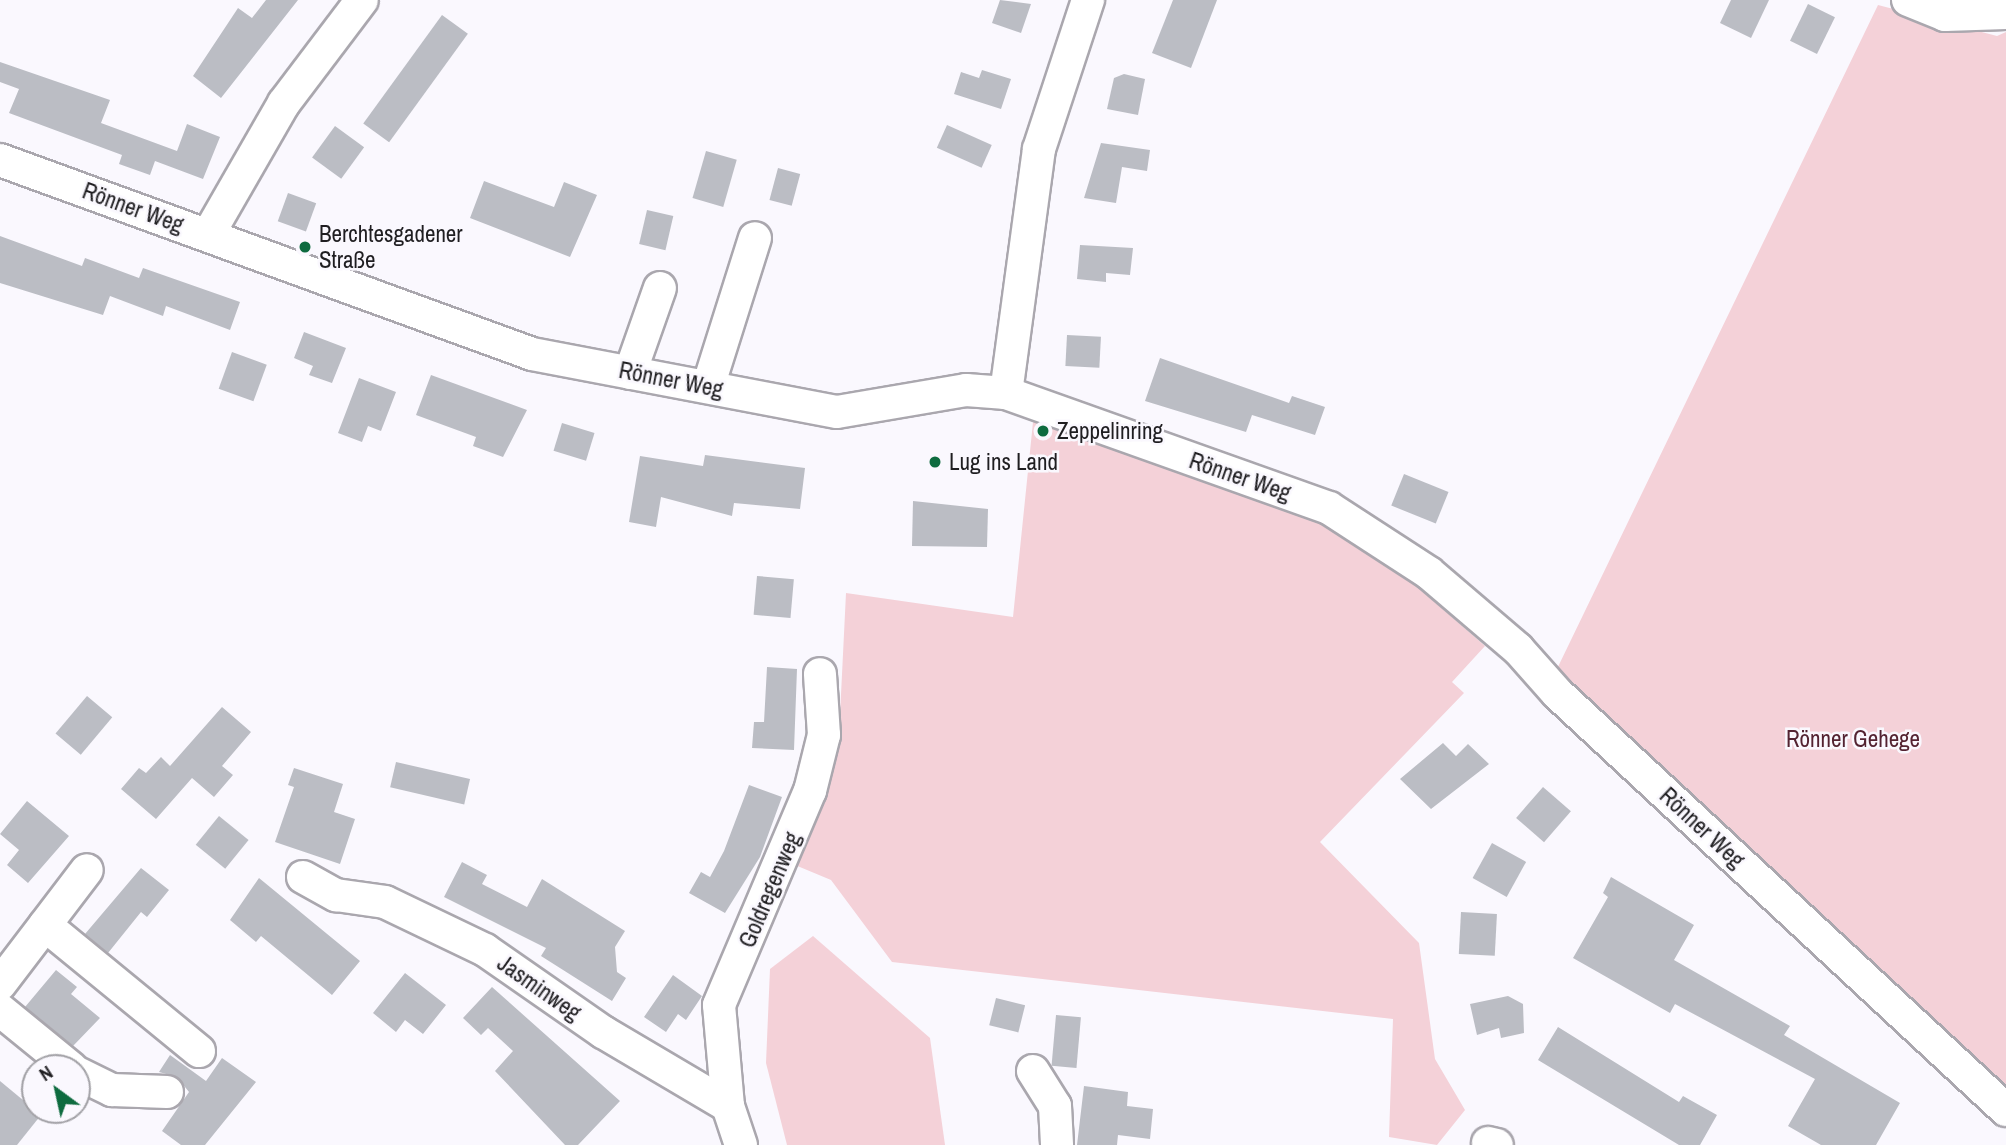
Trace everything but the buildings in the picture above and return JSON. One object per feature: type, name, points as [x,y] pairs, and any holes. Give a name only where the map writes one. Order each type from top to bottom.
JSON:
[{"type":"street","points":[[208,235],[284,103],[362,0]]},
{"type":"street","points":[[1006,393],[1040,149],[1088,0]]},
{"type":"street","points":[[1908,0],[1945,15],[2006,13]]},
{"type":"street","name":"Rönner Weg","points":[[0,160],[532,354],[837,412],[966,390],[1006,393],[1329,508],[1429,573],[1518,649],[1557,693],[2006,1110]]},
{"type":"street","points":[[708,387],[755,238]]},
{"type":"street","points":[[630,373],[660,288]]},
{"type":"street","name":"Goldregenweg","points":[[728,1106],[719,1006],[810,791],[824,734],[820,674]]},
{"type":"street","points":[[0,984],[87,870]]},
{"type":"street","name":"Jasminweg","points":[[303,877],[336,895],[385,902],[485,950],[603,1032],[728,1106]]},
{"type":"street","points":[[45,925],[199,1051]]},
{"type":"street","points":[[0,1010],[54,1054]]},
{"type":"street","points":[[1033,1071],[1055,1106],[1057,1145]]},
{"type":"street","points":[[91,1080],[112,1090],[167,1092]]},
{"type":"street","points":[[728,1106],[741,1145]]},
{"type":"green space","name":"Rönner Gehege","points":[[1878,5],[1997,36],[2006,32],[2006,1089],[1555,673]]},
{"type":"green space","points":[[1033,422],[1322,523],[1419,588],[1485,646],[1452,682],[1464,693],[1320,842],[1419,943],[1435,1059],[1465,1110],[1437,1145],[1389,1137],[1393,1019],[892,962],[831,880],[795,865],[839,735],[846,593],[1013,617]]},
{"type":"green space","points":[[813,936],[930,1038],[945,1145],[787,1145],[766,1063],[770,969]]},
{"type":"place","name":"Berchtesgadener Straße","points":[[305,247]]},
{"type":"place","name":"Zeppelinring","points":[[1043,431]]},
{"type":"place","name":"Lug ins Land","points":[[935,462]]}]
